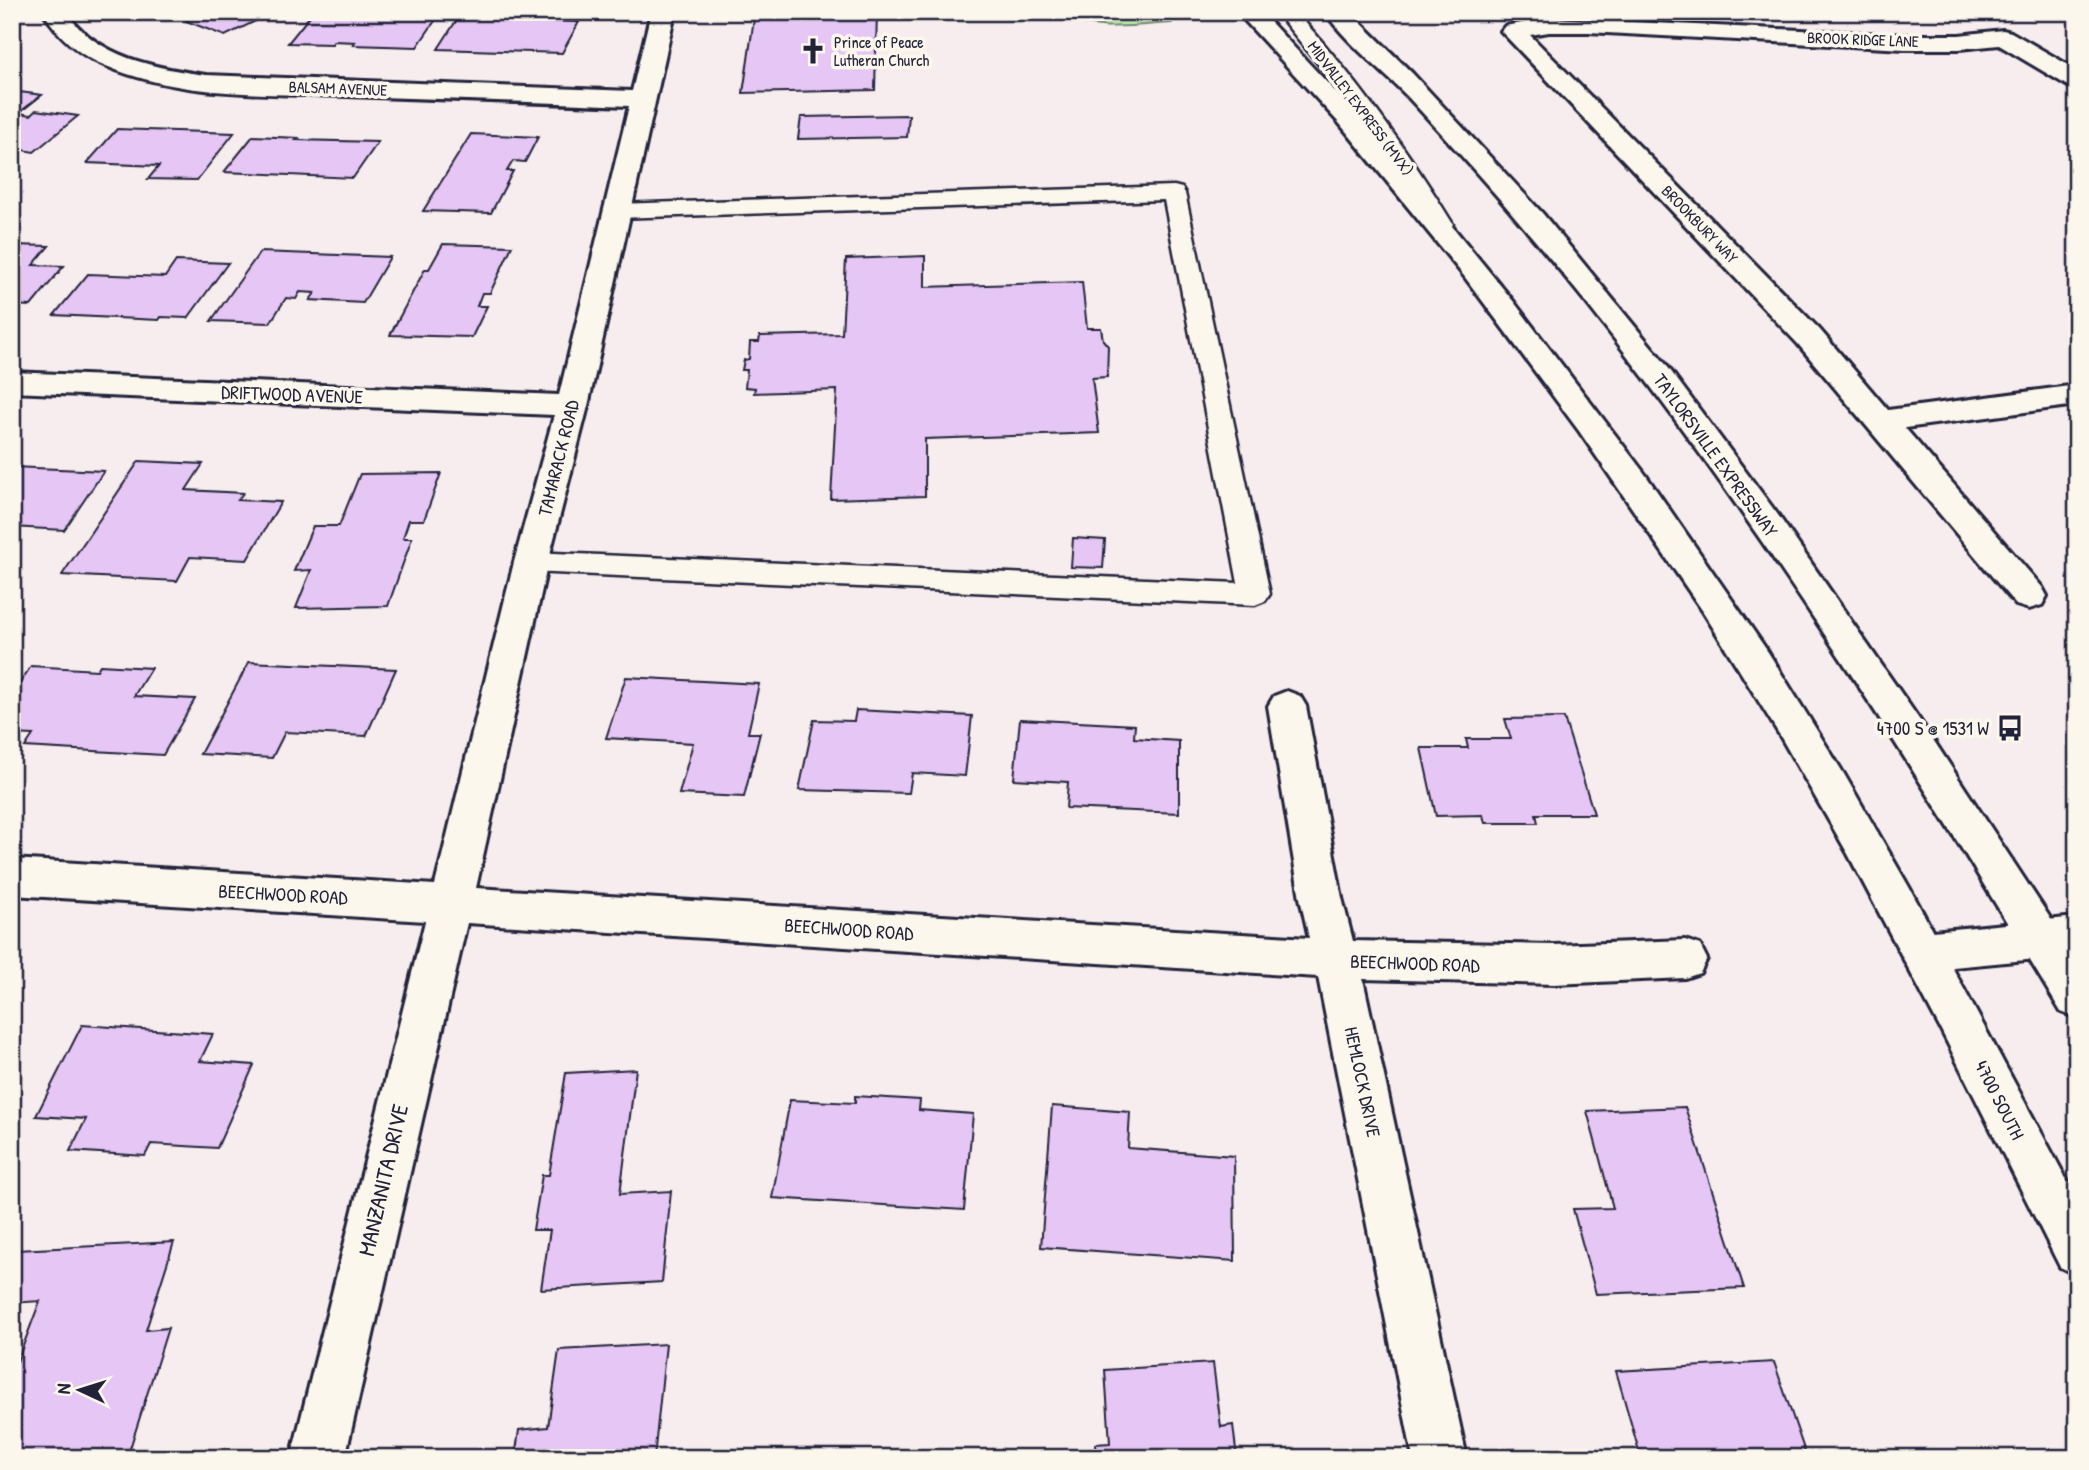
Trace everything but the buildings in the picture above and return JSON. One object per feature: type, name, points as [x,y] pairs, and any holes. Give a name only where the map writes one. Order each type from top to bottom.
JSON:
[{"type":"street","name":"BALSAM AVENUE","points":[[54,12],[76,40],[97,53],[123,65],[185,80],[273,86],[643,99]]},
{"type":"street","name":"TAMARACK ROAD","points":[[452,904],[531,562],[572,406],[663,12]]},
{"type":"street","points":[[1248,12],[1379,153],[1454,243],[1636,487],[1744,647],[1829,783],[1922,951],[2059,938],[2077,998]]},
{"type":"street","name":"TAYLORSVILLE EXPRESSWAY","points":[[1336,12],[1415,90],[1501,183],[1602,302],[1757,510],[1866,669],[2059,938]]},
{"type":"street","name":"BROOK RIDGE LANE","points":[[1513,32],[1549,25],[1588,25],[1905,41],[1959,42],[2003,37],[2077,81]]},
{"type":"street","name":"BROOKBURY WAY","points":[[1513,32],[1809,337],[2029,596]]},
{"type":"street","name":"DRIFTWOOD AVENUE","points":[[12,382],[572,406]]},
{"type":"street","points":[[1883,421],[2077,395]]},
{"type":"street","name":"HEMLOCK DRIVE","points":[[1287,706],[1321,898],[1353,1030],[1440,1458]]},
{"type":"street","name":"BEECHWOOD ROAD","points":[[12,877],[1336,960],[1499,967],[1612,965],[1685,959]]},
{"type":"street","name":"MANZANITA DRIVE","points":[[318,1458],[424,1006],[452,904]]},
{"type":"street","name":"4700 SOUTH","points":[[1922,951],[2077,1250]]},
{"type":"lane","name":"MIDVALLEY EXPRESS (MVX)","points":[[1285,12],[1339,73],[1378,124],[1454,243]]},
{"type":"lane","points":[[531,562],[1255,594],[1174,193],[616,211]]},
{"type":"green space","points":[[1066,12],[1160,12],[1171,23],[1099,26],[1085,24]]},
{"type":"place","name":"Prince of Peace Lutheran Church","points":[[813,51]]},
{"type":"place","name":"4700 S @ 1531 W","points":[[2010,728]]}]
